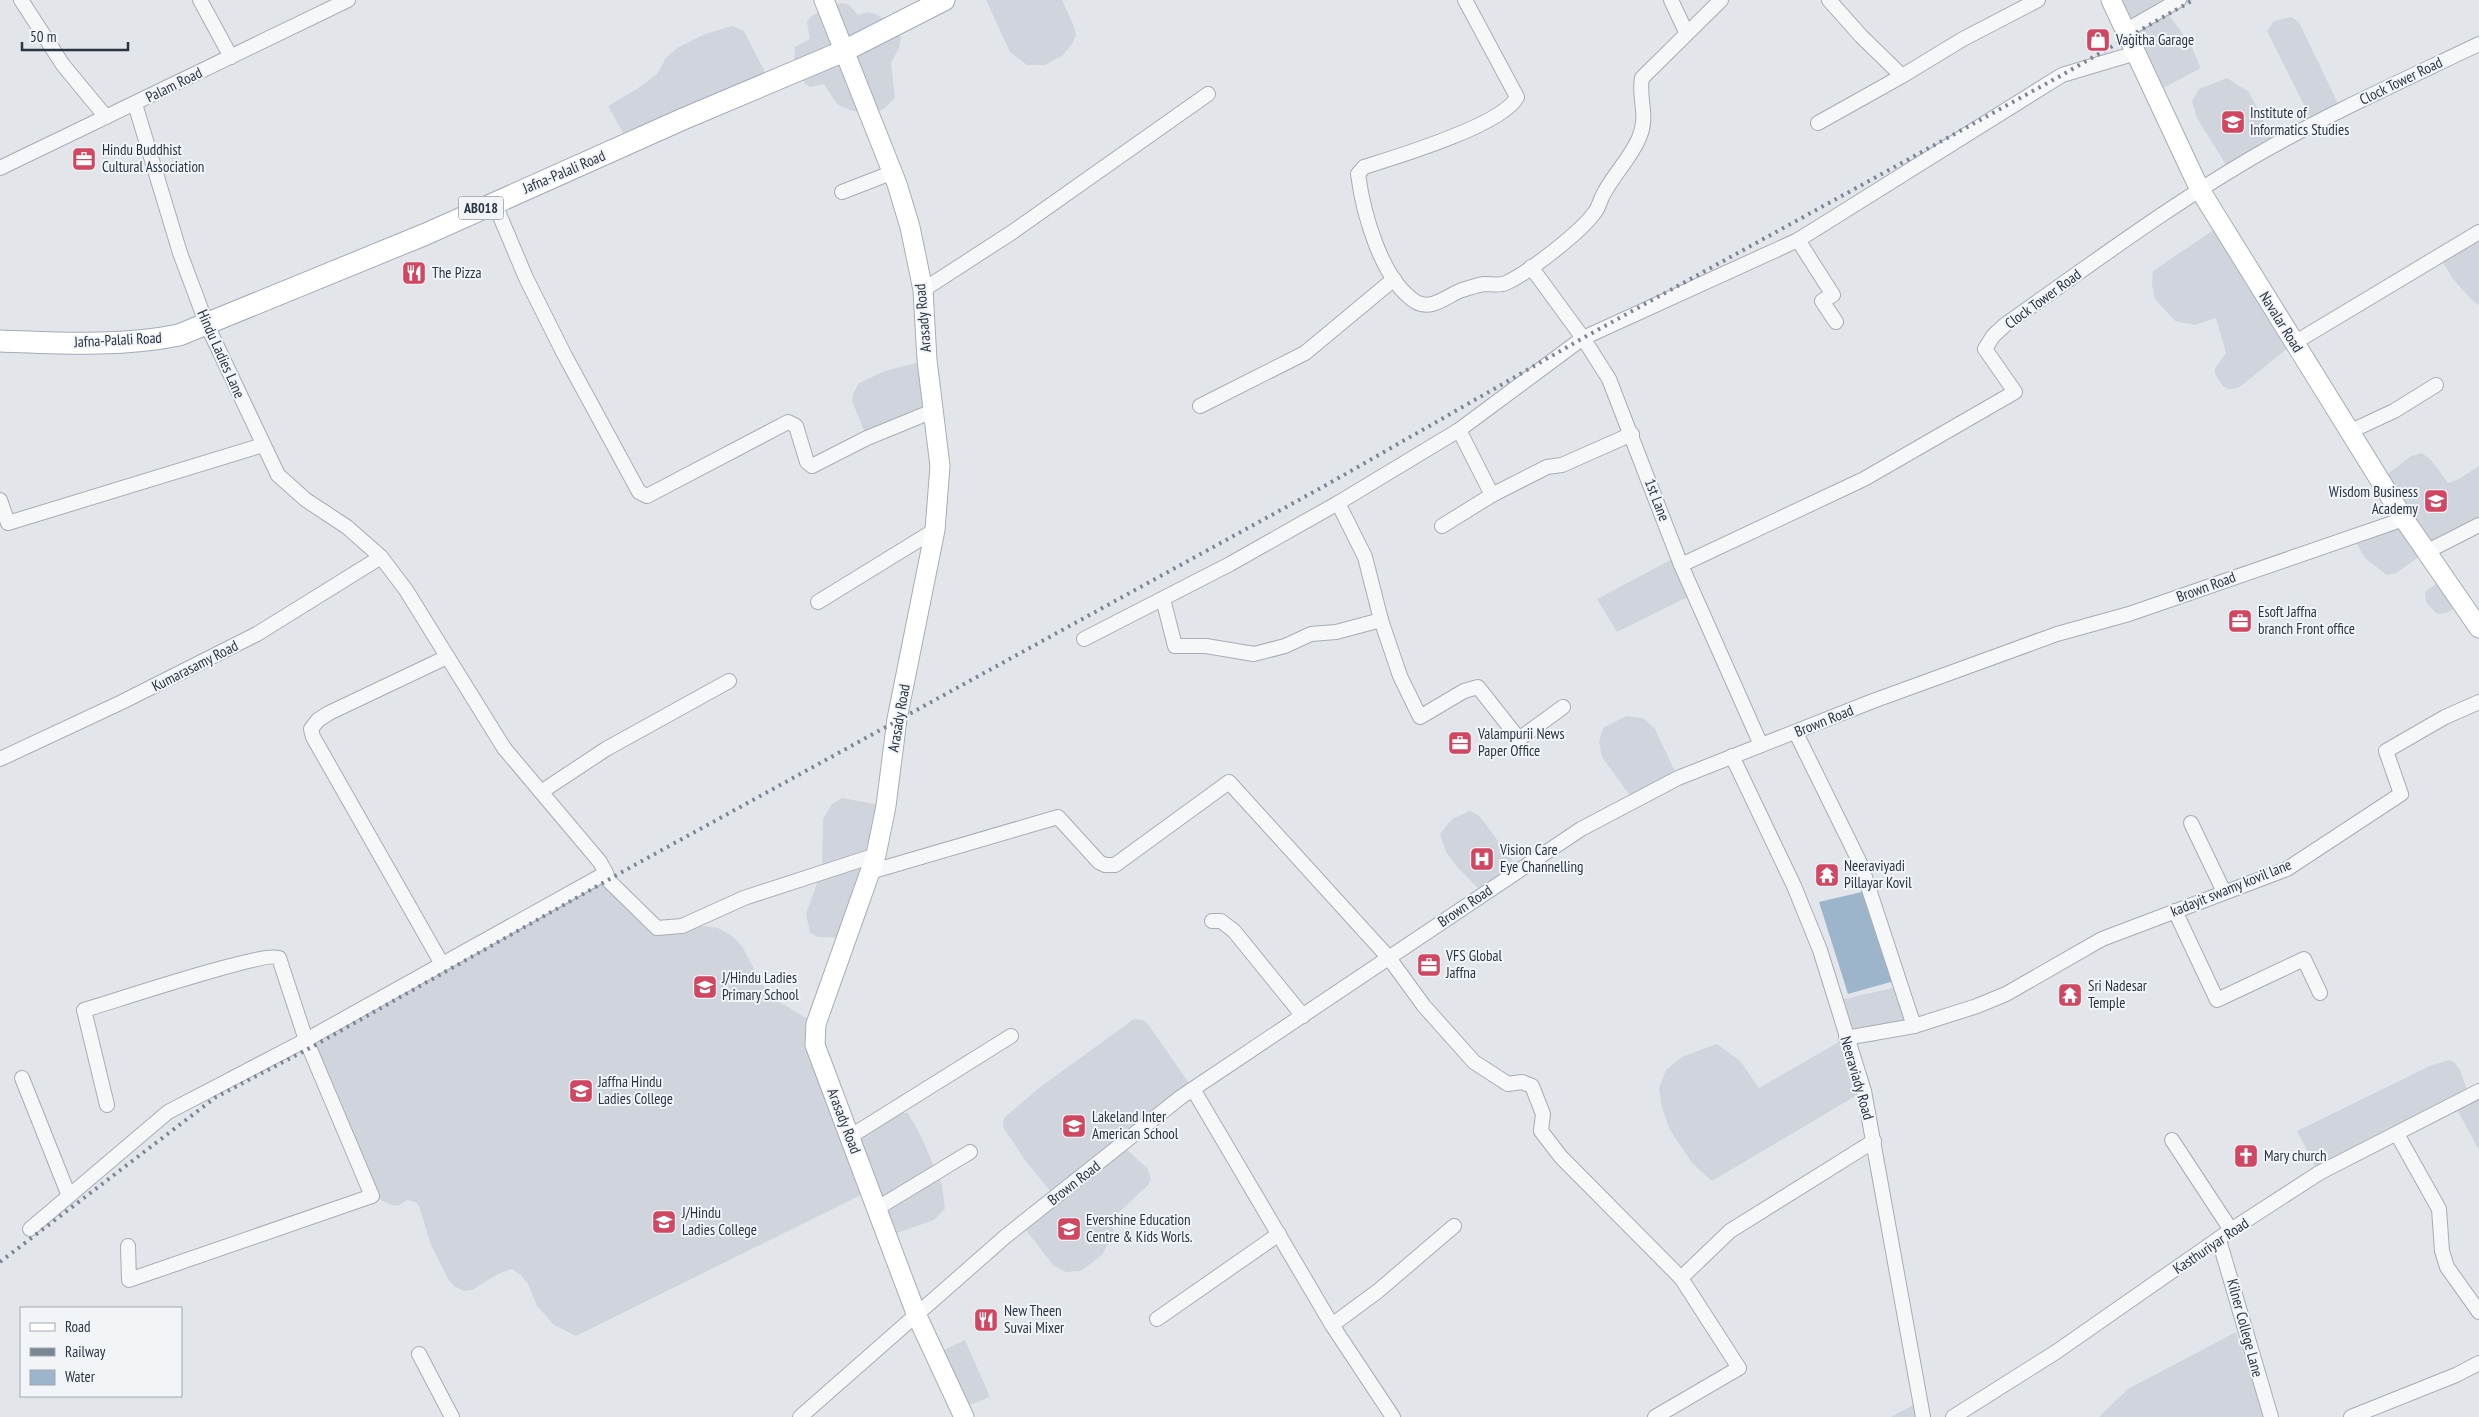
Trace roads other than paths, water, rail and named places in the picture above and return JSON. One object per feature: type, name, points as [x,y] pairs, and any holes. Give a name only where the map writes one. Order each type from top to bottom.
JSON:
[{"type":"main road","name":"Arasady Road","points":[[824,0],[910,227],[922,290],[940,466],[935,530],[897,719],[886,806],[873,863],[816,1024],[815,1045],[851,1136],[876,1209],[917,1316],[964,1417]]},
{"type":"main road","name":"Jafna-Palali Road","points":[[0,341],[80,344],[150,341],[179,335],[426,234],[494,202],[844,51],[944,0]]},
{"type":"main road","name":"Navalar Road","points":[[2111,0],[2200,190],[2404,519],[2479,628]]},
{"type":"street","points":[[20,0],[63,65],[106,117]]},
{"type":"street","points":[[200,0],[231,57]]},
{"type":"street","name":"Palam Road","points":[[0,168],[348,0]]},
{"type":"street","points":[[1465,0],[1517,97],[1509,108],[1470,129],[1436,144],[1360,170],[1358,174],[1361,200],[1379,251],[1394,279],[1417,302],[1430,305],[1483,284],[1505,284],[1532,267],[1580,228],[1596,212],[1603,194],[1623,168],[1639,138],[1644,114],[1642,78],[1686,32],[1721,0]]},
{"type":"street","points":[[1671,0],[1686,32]]},
{"type":"street","points":[[1829,0],[1902,76]]},
{"type":"street","points":[[1818,123],[1963,39],[2038,0]]},
{"type":"street","points":[[2125,31],[2179,0]]},
{"type":"street","name":"Clock Tower Road","points":[[1682,565],[1864,479],[2016,392],[1985,349],[2006,324],[2200,190],[2261,153],[2341,110],[2479,44]]},
{"type":"street","points":[[1084,639],[1163,599],[1338,502],[1459,430],[1583,338],[1798,240],[2062,75],[2136,53]]},
{"type":"street","points":[[922,290],[1011,233],[1208,94]]},
{"type":"street","name":"Hindu Ladies Lane","points":[[135,104],[180,253],[207,324],[278,475],[306,500],[347,527],[381,557],[406,590],[504,748],[600,862],[608,880],[656,928],[682,926],[744,898],[873,863],[1058,817],[1100,862],[1105,866],[1115,865],[1229,782],[1389,958]]},
{"type":"street","points":[[842,192],[891,173]]},
{"type":"street","points":[[494,202],[526,278],[564,354],[639,492],[644,496],[648,496],[788,422],[796,426],[807,462],[812,466],[867,438],[933,411]]},
{"type":"street","points":[[2294,343],[2479,232]]},
{"type":"street","points":[[1798,240],[1833,295],[1822,302],[1836,322]]},
{"type":"street","name":"1st Lane","points":[[1532,267],[1583,338],[1609,379],[1682,565],[1761,745]]},
{"type":"street","points":[[1200,406],[1305,353],[1394,279]]},
{"type":"street","points":[[2351,431],[2394,411],[2436,385]]},
{"type":"street","points":[[1459,430],[1492,495]]},
{"type":"street","points":[[1442,526],[1492,495],[1547,467],[1562,465],[1632,434]]},
{"type":"street","points":[[0,500],[8,523],[263,445]]},
{"type":"street","points":[[1338,502],[1366,557],[1380,620],[1400,676],[1420,717],[1464,691],[1478,686],[1519,739],[1563,707]]},
{"type":"street","name":"Brown Road","points":[[800,1417],[1006,1236],[1193,1089],[1581,829],[1678,778],[1873,701],[2057,634],[2138,611],[2404,519]]},
{"type":"street","points":[[2426,552],[2479,525]]},
{"type":"street","points":[[818,602],[935,530]]},
{"type":"street","name":"Kumarasamy Road","points":[[0,759],[122,702],[257,634],[381,557]]},
{"type":"street","points":[[1163,599],[1175,646],[1206,646],[1254,654],[1285,646],[1311,634],[1336,632],[1380,620]]},
{"type":"street","points":[[442,964],[350,806],[313,737],[311,729],[318,720],[329,713],[448,657]]},
{"type":"street","points":[[540,792],[606,749],[729,681]]},
{"type":"street","name":"kadayit swamy kovil lane","points":[[1846,1038],[1914,1026],[1977,1006],[2006,994],[2102,939],[2287,869],[2401,794],[2386,751],[2445,717],[2479,702]]},
{"type":"street","points":[[1796,733],[1861,865],[1914,1026]]},
{"type":"street","name":"Neeraviady Road","points":[[1732,756],[1794,886],[1820,950],[1864,1092],[1923,1417]]},
{"type":"street","points":[[2191,823],[2224,892]]},
{"type":"street","points":[[30,1228],[168,1112],[306,1040],[606,872]]},
{"type":"street","points":[[2175,911],[2217,1000],[2304,959],[2320,994]]},
{"type":"street","points":[[1212,921],[1221,921],[1234,931],[1303,1016]]},
{"type":"street","points":[[107,1105],[84,1010],[228,966],[276,956],[282,964],[306,1040],[372,1196],[129,1280],[128,1246]]},
{"type":"street","points":[[1389,958],[1424,1006],[1474,1062],[1508,1084],[1522,1082],[1532,1086],[1544,1114],[1541,1131],[1561,1157],[1681,1278],[1739,1368],[1655,1417]]},
{"type":"street","points":[[851,1136],[1011,1036]]},
{"type":"street","points":[[22,1078],[69,1196]]},
{"type":"street","points":[[1193,1089],[1332,1325],[1393,1417]]},
{"type":"street","name":"Kasthuriyar Road","points":[[1953,1417],[2056,1352],[2231,1230],[2319,1173],[2479,1091]]},
{"type":"street","points":[[2397,1134],[2439,1209],[2442,1251],[2447,1267],[2479,1312]]},
{"type":"street","points":[[2172,1140],[2231,1230]]},
{"type":"street","points":[[1681,1278],[1730,1231],[1874,1141]]},
{"type":"street","points":[[876,1209],[970,1152]]},
{"type":"street","points":[[1332,1325],[1378,1291],[1454,1226]]},
{"type":"street","points":[[1158,1320],[1279,1234]]},
{"type":"street","name":"Kilner College Lane","points":[[2218,1240],[2271,1417]]},
{"type":"street","points":[[419,1354],[452,1417]]},
{"type":"street","points":[[2352,1417],[2447,1379],[2479,1363]]},
{"type":"water","points":[[1866,891],[1894,981],[1848,994],[1819,902]]},
{"type":"railway","points":[[0,1262],[216,1097],[310,1048],[631,867],[1328,484],[1583,338],[2062,75],[2193,0]]},
{"type":"place","name":"Vagitha Garage","points":[[2098,40]]},
{"type":"place","name":"Institute of Informatics Studies","points":[[2233,122]]},
{"type":"place","name":"Hindu Buddhist Cultural Association","points":[[84,159]]},
{"type":"place","name":"The Pizza","points":[[414,273]]},
{"type":"place","name":"Wisdom Business Academy","points":[[2436,501]]},
{"type":"place","name":"Esoft Jaffna branch Front office","points":[[2240,621]]},
{"type":"place","name":"Valampurii News Paper Office","points":[[1460,743]]},
{"type":"place","name":"Vision Care Eye Channelling","points":[[1482,859]]},
{"type":"place","name":"Neeraviyadi Pillayar Kovil","points":[[1827,875]]},
{"type":"place","name":"VFS Global Jaffna","points":[[1429,965]]},
{"type":"place","name":"J/Hindu Ladies Primary School","points":[[705,987]]},
{"type":"place","name":"Sri Nadesar Temple","points":[[2070,995]]},
{"type":"place","name":"Jaffna Hindu Ladies College","points":[[581,1091]]},
{"type":"place","name":"Lakeland Inter American School","points":[[1074,1126]]},
{"type":"place","name":"Mary church","points":[[2246,1156]]},
{"type":"place","name":"J/Hindu Ladies College","points":[[664,1222]]},
{"type":"place","name":"Evershine Education Centre & Kids Worls.","points":[[1069,1229]]},
{"type":"place","name":"New Theen Suvai Mixer","points":[[986,1320]]}]
